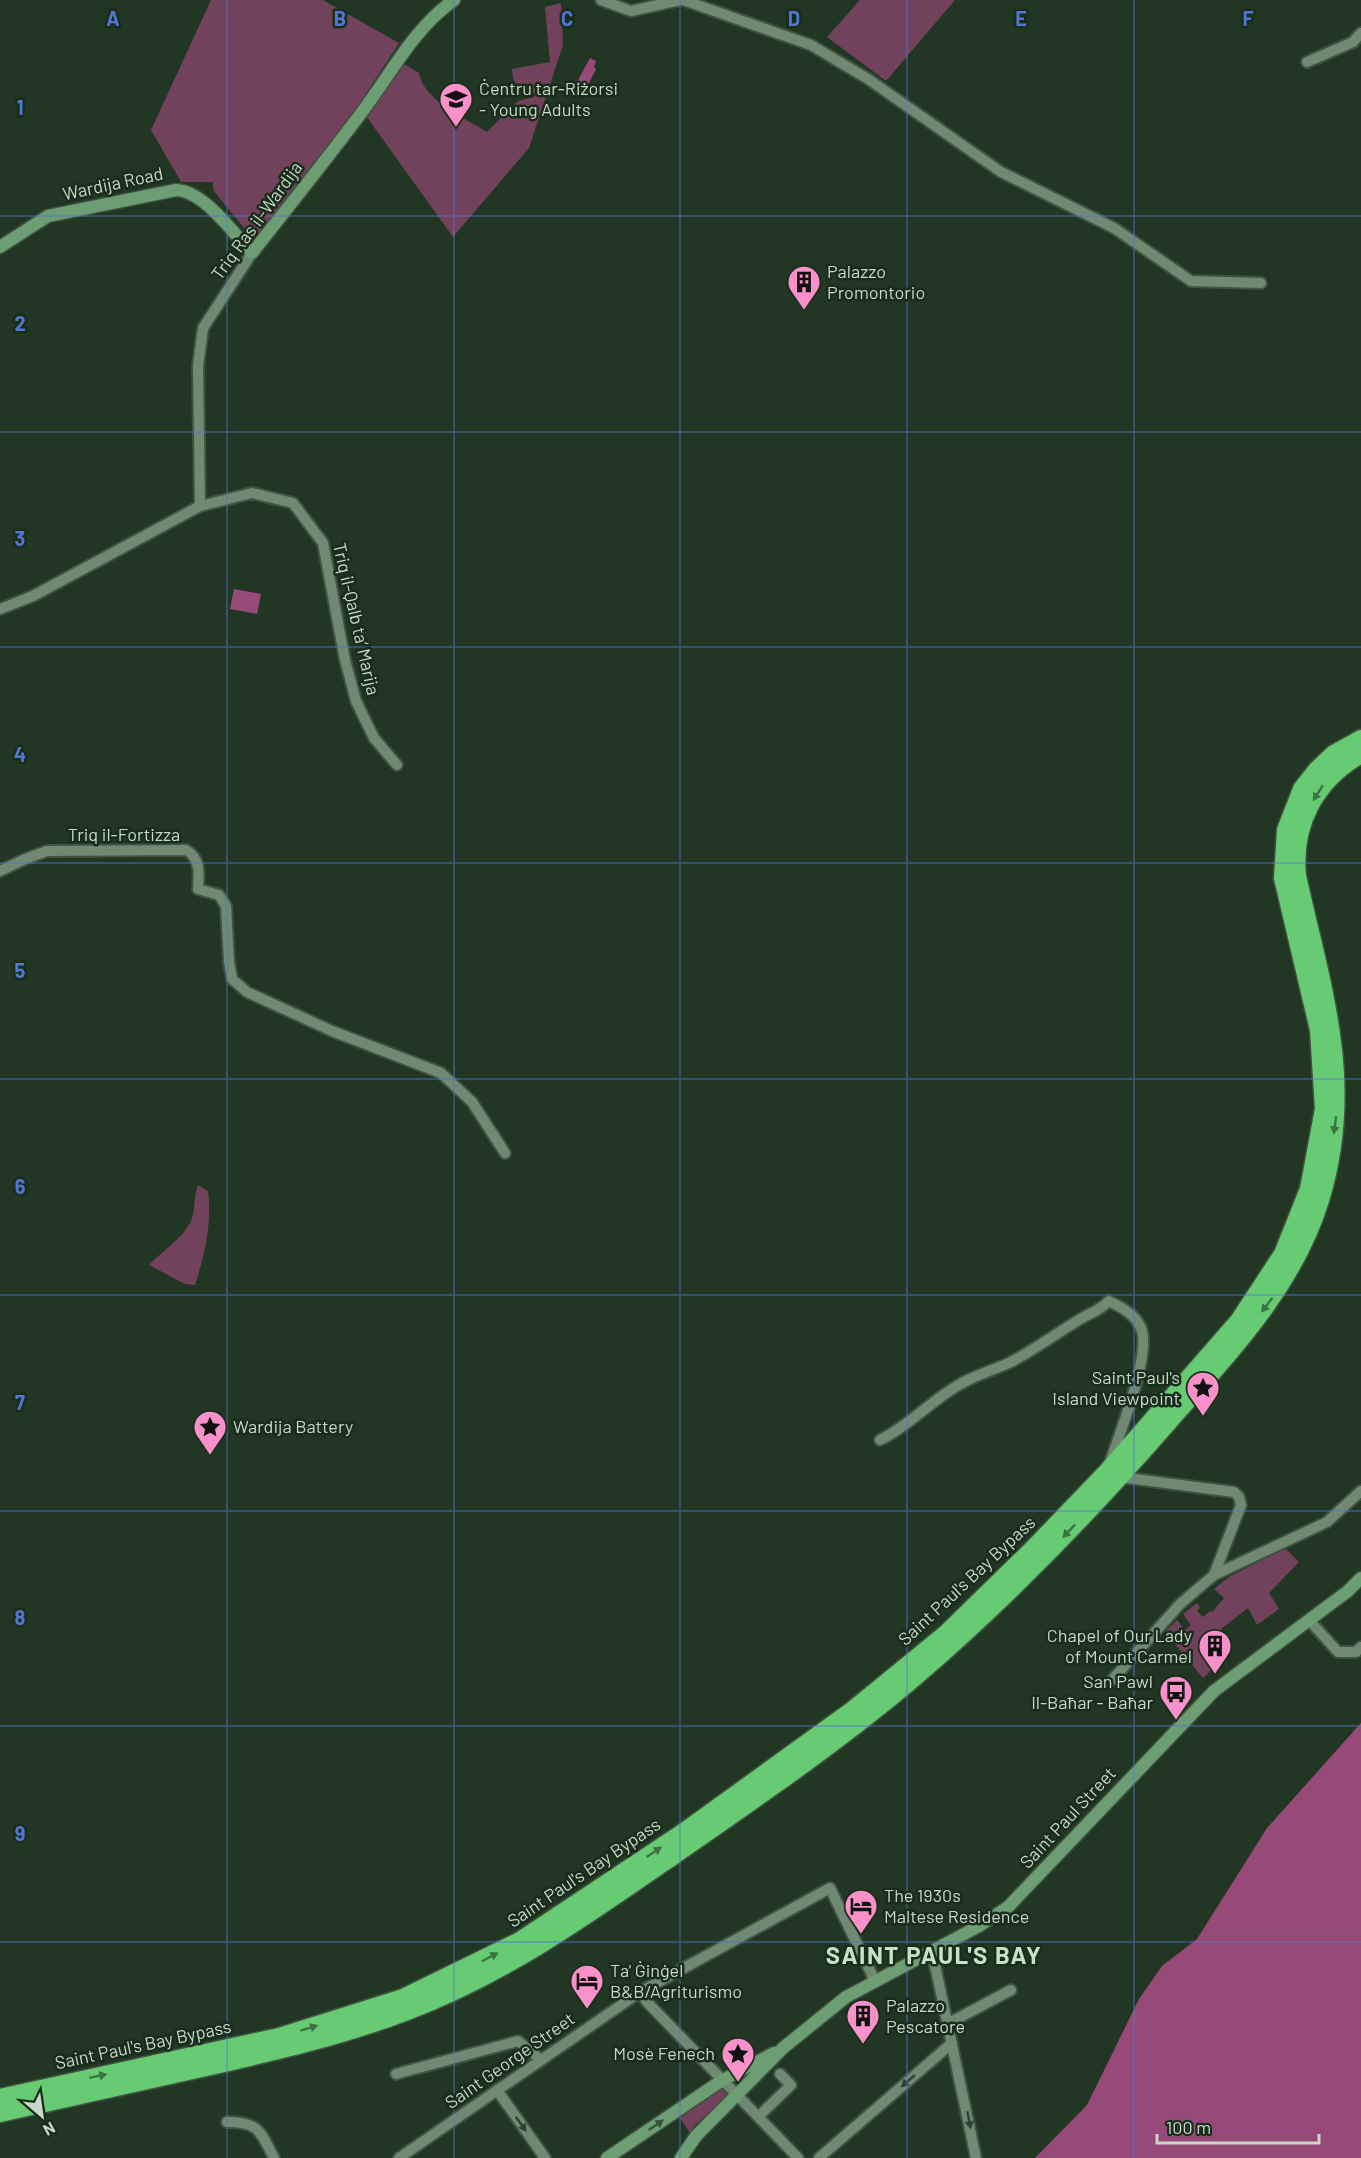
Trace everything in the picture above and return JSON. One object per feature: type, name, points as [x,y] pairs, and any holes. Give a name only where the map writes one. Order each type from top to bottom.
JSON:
[{"type":"highway","name":"Saint Paul's Bay Bypass","points":[[0,2113],[302,2045],[408,2011],[528,1953],[565,1931],[751,1801],[870,1713],[954,1643],[1033,1569],[1239,1321],[1283,1254],[1308,1189],[1324,1108],[1319,1030],[1283,878],[1282,858],[1286,830],[1302,789],[1317,770],[1334,754],[1361,739]]},
{"type":"highway","name":"Saint Paul's Bay Bypass","points":[[0,2098],[279,2037],[403,1998],[520,1941],[711,1813],[862,1703],[946,1635],[1114,1474],[1232,1350],[1271,1300],[1295,1260],[1320,1201],[1337,1113],[1333,1034],[1297,876],[1295,856],[1298,832],[1315,796],[1328,779],[1361,754]]},
{"type":"street","name":"Triq Ras il-Wardija","points":[[200,506],[198,366],[203,328],[252,253],[363,111],[408,44],[434,16],[454,0]]},
{"type":"street","points":[[601,0],[631,11],[682,0],[811,45],[868,78],[1001,172],[1114,228],[1191,281],[1261,283]]},
{"type":"street","points":[[1307,62],[1353,42],[1361,33]]},
{"type":"street","name":"Wardija Road","points":[[0,246],[48,216],[176,190],[186,191],[200,198],[252,253]]},
{"type":"street","name":"Triq il-Qalb ta‘ Marija","points":[[0,609],[33,596],[200,506],[252,494],[293,503],[323,543],[345,660],[356,700],[374,738],[397,765]]},
{"type":"street","name":"Triq il-Fortizza","points":[[0,871],[25,858],[47,851],[186,850],[195,855],[198,863],[198,889],[219,895],[226,906],[232,979],[247,992],[333,1031],[441,1073],[472,1102],[505,1153]]},
{"type":"street","points":[[880,1440],[903,1429],[932,1402],[963,1382],[1047,1342],[1084,1317],[1098,1312],[1109,1301],[1126,1310],[1140,1325],[1143,1336],[1134,1392],[1114,1474],[1234,1492],[1239,1497],[1241,1505],[1214,1575]]},
{"type":"street","points":[[1112,1680],[1180,1604],[1214,1575],[1327,1522],[1361,1491]]},
{"type":"street","name":"Saint Paul Street","points":[[681,2158],[696,2136],[783,2048],[846,1998],[979,1926],[1008,1907],[1214,1691],[1348,1591],[1361,1578]]},
{"type":"street","points":[[1309,1620],[1338,1652],[1356,1652],[1361,1647]]},
{"type":"street","name":"Saint George Street","points":[[399,2158],[640,1992],[830,1888],[875,1981]]},
{"type":"street","points":[[932,1951],[976,2158]]},
{"type":"street","points":[[949,2023],[1011,1990]]},
{"type":"street","points":[[640,1992],[721,2081],[760,2115],[798,2158]]},
{"type":"street","points":[[396,2074],[518,2041],[540,2059]]},
{"type":"street","points":[[819,2158],[952,2043]]},
{"type":"street","points":[[607,2158],[721,2081],[783,2048]]},
{"type":"street","points":[[760,2115],[791,2085],[780,2074]]},
{"type":"street","points":[[496,2090],[545,2158]]},
{"type":"street","points":[[227,2122],[247,2122],[261,2133],[274,2158]]},
{"type":"shaded area","points":[[211,0],[323,0],[399,43],[348,121],[264,232],[255,237],[249,234],[213,190],[213,182],[181,182],[151,130]]},
{"type":"shaded area","points":[[860,0],[955,0],[886,81],[827,37]]},
{"type":"shaded area","points":[[561,3],[563,45],[529,148],[453,237],[366,116],[404,64],[419,73],[428,92],[437,100],[457,115],[487,132],[518,101],[534,97],[537,93],[520,94],[512,69],[550,62],[545,7]]},
{"type":"shaded area","points":[[590,58],[596,61],[594,67],[596,69],[587,87],[577,82]]},
{"type":"shaded area","points":[[234,589],[261,594],[257,614],[230,609]]},
{"type":"shaded area","points":[[198,1185],[208,1191],[209,1215],[205,1250],[195,1285],[185,1284],[149,1265],[176,1240],[190,1223]]},
{"type":"shaded area","points":[[1285,1548],[1299,1562],[1269,1593],[1279,1609],[1257,1625],[1248,1608],[1221,1629],[1225,1636],[1213,1645],[1223,1659],[1203,1678],[1165,1632],[1177,1620],[1185,1630],[1191,1625],[1183,1614],[1197,1603],[1200,1607],[1197,1611],[1203,1617],[1210,1611],[1212,1612],[1224,1598],[1214,1589],[1229,1577]]},
{"type":"shaded area","points":[[1361,1723],[1361,2158],[1035,2158],[1087,2105],[1139,1999],[1162,1966],[1197,1939],[1267,1828]]},
{"type":"shaded area","points":[[723,2088],[729,2095],[694,2126],[690,2133],[680,2118]]},
{"type":"place","name":"Ċentru tar-Riżorsi - Young Adults","points":[[456,128]]},
{"type":"place","name":"Palazzo Promontorio","points":[[804,311]]},
{"type":"place","name":"Saint Paul's Island Viewpoint","points":[[1203,1417]]},
{"type":"place","name":"Wardija Battery","points":[[210,1456]]},
{"type":"place","name":"Chapel of Our Lady of Mount Carmel","points":[[1215,1675]]},
{"type":"place","name":"San Pawl Il-Baħar - Baħar","points":[[1176,1721]]},
{"type":"place","name":"The 1930s Maltese Residence","points":[[861,1935]]},
{"type":"place","name":"Ta' Ġinġel B&B/Agriturismo","points":[[587,2010]]},
{"type":"place","name":"Palazzo Pescatore","points":[[863,2045]]},
{"type":"place","name":"Mosè Fenech","points":[[738,2083]]},
{"type":"district","name":"SAINT PAUL'S BAY","points":[[934,1956]]}]
